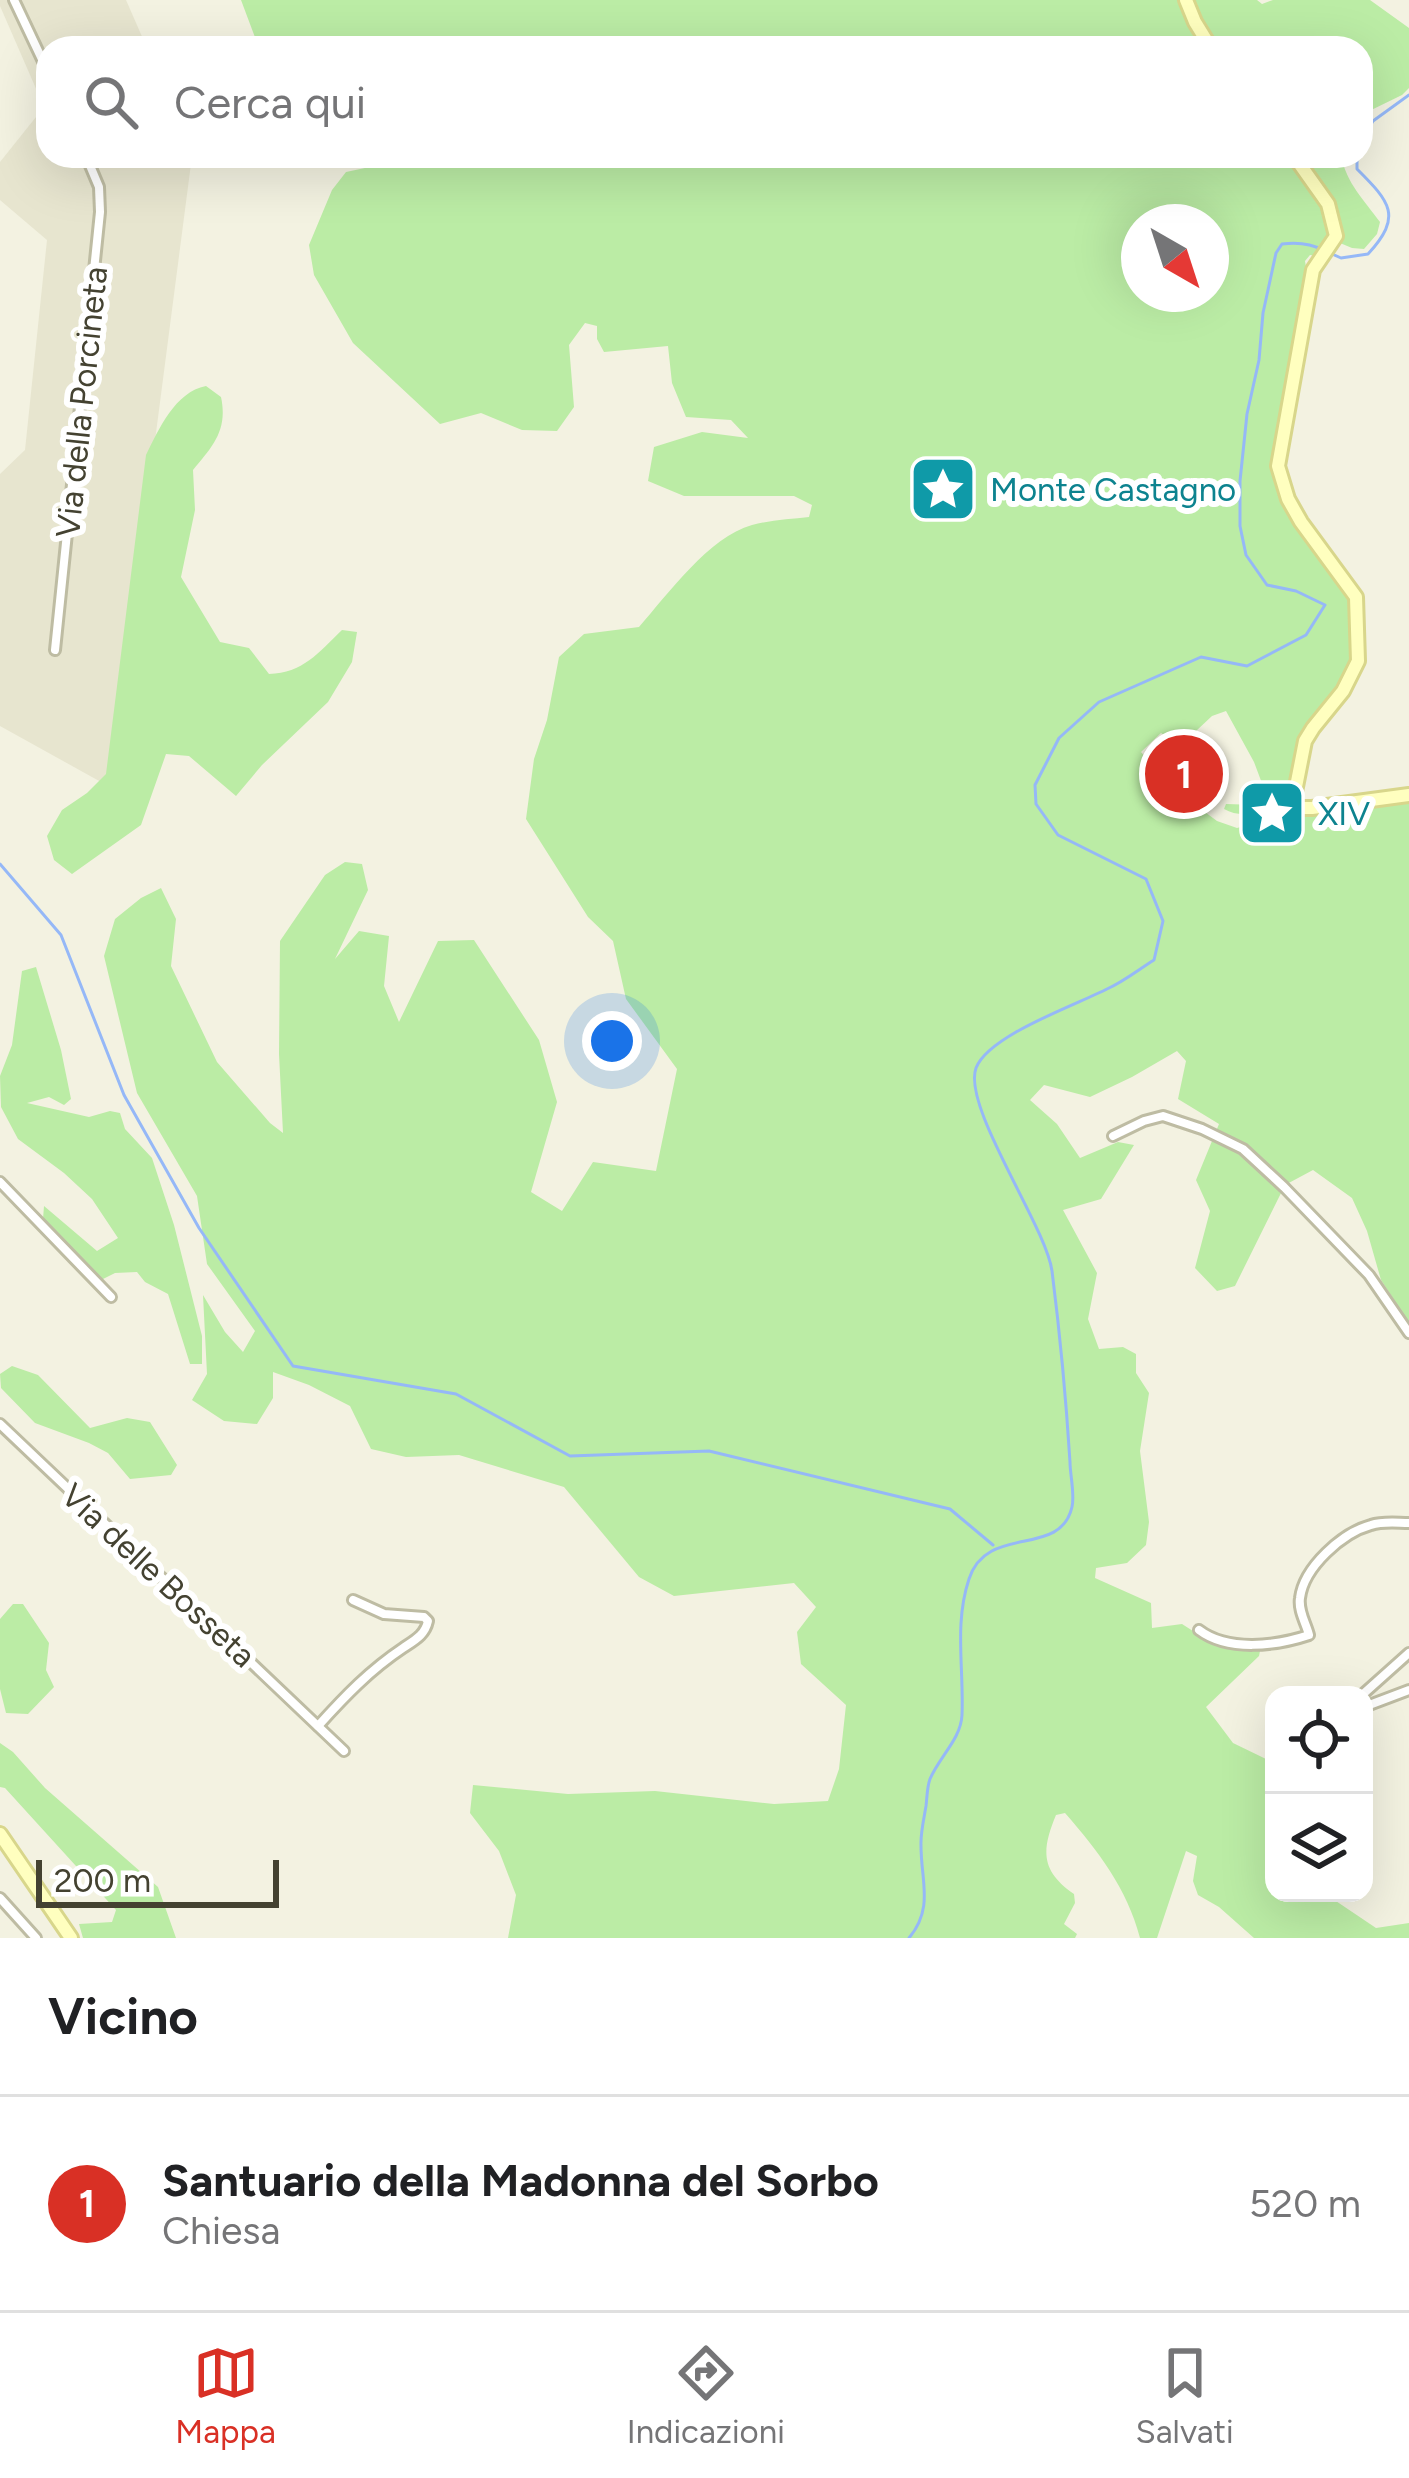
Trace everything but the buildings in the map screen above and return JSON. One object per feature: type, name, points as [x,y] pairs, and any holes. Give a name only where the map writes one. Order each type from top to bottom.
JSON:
[{"type":"street","points":[[14,0],[36,47]]},
{"type":"street","points":[[1186,0],[1204,36]]},
{"type":"street","name":"Via della Porcineta","points":[[55,650],[100,208],[92,168]]},
{"type":"street","points":[[1304,168],[1328,204],[1335,226],[1333,243],[1318,262],[1306,308],[1278,466],[1301,522],[1356,596],[1358,661],[1343,692],[1305,741],[1292,797],[1296,806],[1305,809],[1409,795]]},
{"type":"street","points":[[1113,1136],[1163,1117],[1243,1149],[1369,1275],[1409,1333]]},
{"type":"street","points":[[0,1182],[111,1298]]},
{"type":"street","name":"Via delle Bosseta","points":[[0,1424],[344,1750]]},
{"type":"street","points":[[1199,1630],[1211,1640],[1235,1644],[1309,1635],[1300,1597],[1330,1550],[1369,1525],[1409,1522]]},
{"type":"street","points":[[318,1726],[361,1679],[428,1625],[421,1616],[384,1614],[353,1600]]},
{"type":"street","points":[[1372,1686],[1409,1653]]},
{"type":"street","points":[[1373,1704],[1409,1690]]},
{"type":"street","points":[[0,1834],[71,1938]]},
{"type":"street","points":[[0,1898],[36,1938]]},
{"type":"shaded area","points":[[0,0],[126,0],[142,36],[36,36],[36,89]]},
{"type":"shaded area","points":[[36,117],[36,168],[190,168],[110,787],[0,726],[0,474],[25,450],[47,240],[0,200],[0,162]]},
{"type":"green space","points":[[241,0],[1257,0],[1262,4],[1370,0],[1409,28],[1409,88],[1373,109],[1373,36],[254,36]]},
{"type":"green space","points":[[365,168],[1345,168],[1380,222],[1364,249],[1328,238],[1316,256],[1305,261],[1309,269],[1274,466],[1352,598],[1354,660],[1301,740],[1285,803],[1246,814],[1224,809],[1226,804],[1257,805],[1263,786],[1226,711],[1212,716],[1180,746],[1161,733],[1141,752],[1170,786],[1217,821],[1237,828],[1276,817],[1409,800],[1409,1323],[1381,1280],[1352,1198],[1313,1170],[1285,1185],[1235,1286],[1217,1291],[1195,1268],[1210,1211],[1196,1180],[1219,1124],[1178,1099],[1186,1061],[1177,1051],[1090,1097],[1044,1085],[1030,1100],[1057,1124],[1080,1158],[1118,1142],[1134,1145],[1101,1199],[1063,1210],[1097,1273],[1088,1319],[1099,1349],[1123,1347],[1136,1354],[1136,1373],[1149,1393],[1140,1451],[1149,1522],[1146,1545],[1127,1563],[1096,1568],[1095,1578],[1151,1603],[1152,1628],[1182,1624],[1207,1640],[1261,1646],[1259,1656],[1206,1707],[1233,1743],[1265,1759],[1265,1902],[1337,1902],[1376,1928],[1409,1923],[1409,1938],[1254,1938],[1198,1895],[1193,1881],[1197,1856],[1186,1851],[1157,1938],[1140,1938],[1110,1871],[1065,1813],[1056,1815],[1046,1850],[1055,1877],[1074,1894],[1075,1903],[1064,1924],[1077,1934],[1075,1938],[508,1938],[516,1895],[499,1851],[470,1813],[473,1785],[568,1794],[655,1791],[774,1804],[828,1801],[839,1769],[846,1705],[801,1664],[797,1632],[816,1607],[794,1583],[674,1596],[639,1577],[564,1487],[459,1455],[406,1457],[371,1449],[350,1406],[273,1372],[273,1398],[257,1424],[224,1421],[192,1400],[207,1374],[203,1295],[243,1352],[255,1331],[207,1264],[197,1196],[137,1093],[104,956],[115,919],[161,888],[176,919],[171,966],[217,1062],[283,1133],[280,941],[325,875],[345,862],[362,864],[368,890],[335,959],[359,931],[389,936],[384,986],[399,1022],[438,941],[474,940],[539,1040],[557,1102],[531,1192],[562,1211],[593,1162],[656,1171],[677,1069],[626,999],[613,941],[588,917],[526,819],[534,759],[559,657],[584,634],[639,627],[720,541],[752,525],[809,517],[812,505],[794,496],[684,496],[648,481],[654,447],[702,432],[748,438],[731,420],[686,417],[672,383],[668,346],[604,352],[597,326],[585,323],[569,345],[574,407],[557,431],[522,430],[481,413],[440,424],[353,343],[314,275],[309,245],[332,190],[346,172]]},
{"type":"green space","points":[[206,386],[221,397],[222,419],[212,445],[193,470],[195,510],[181,577],[220,642],[249,648],[269,674],[301,666],[342,630],[357,632],[352,662],[328,702],[236,796],[189,756],[166,754],[141,825],[72,874],[54,860],[47,836],[62,810],[106,774],[146,455],[177,404]]},
{"type":"green space","points":[[36,967],[71,1099],[64,1105],[49,1097],[27,1103],[89,1117],[120,1113],[125,1129],[152,1158],[202,1336],[202,1364],[190,1364],[168,1294],[137,1272],[115,1273],[101,1280],[43,1219],[44,1206],[97,1251],[118,1238],[92,1199],[18,1139],[1,1107],[0,1076],[12,1045],[22,971]]},
{"type":"green space","points":[[12,1366],[38,1375],[90,1428],[127,1418],[150,1422],[177,1465],[171,1475],[130,1479],[108,1453],[35,1423],[1,1388],[0,1374]]},
{"type":"green space","points":[[13,1604],[23,1604],[49,1643],[46,1670],[54,1687],[28,1714],[6,1713],[0,1689],[0,1619]]},
{"type":"green space","points":[[0,1743],[158,1887],[176,1938],[83,1938],[79,1924],[112,1922],[116,1910],[0,1787]]},
{"type":"waterway","points":[[1373,121],[1409,95]]},
{"type":"waterway","points":[[1332,254],[1341,258],[1368,254],[1389,219],[1384,200],[1357,168]]},
{"type":"waterway","points":[[909,1938],[924,1904],[921,1838],[929,1782],[961,1724],[961,1629],[969,1579],[991,1551],[1053,1532],[1065,1523],[1073,1502],[1052,1271],[981,1110],[976,1068],[1015,1033],[1113,986],[1154,960],[1163,921],[1146,879],[1058,835],[1036,804],[1035,785],[1059,738],[1099,702],[1201,657],[1247,666],[1306,635],[1325,605],[1296,591],[1267,585],[1246,555],[1240,526],[1247,414],[1276,253],[1288,243],[1323,250]]},
{"type":"waterway","points":[[0,864],[61,935],[124,1095],[199,1228],[293,1366],[456,1394],[570,1456],[709,1451],[950,1509],[993,1545]]},
{"type":"place","name":"Monte Castagno","points":[[943,489]]},
{"type":"place","name":"Santuario della Madonna del Sorbo","points":[[1184,774]]},
{"type":"place","name":"XIV","points":[[1272,813]]}]
